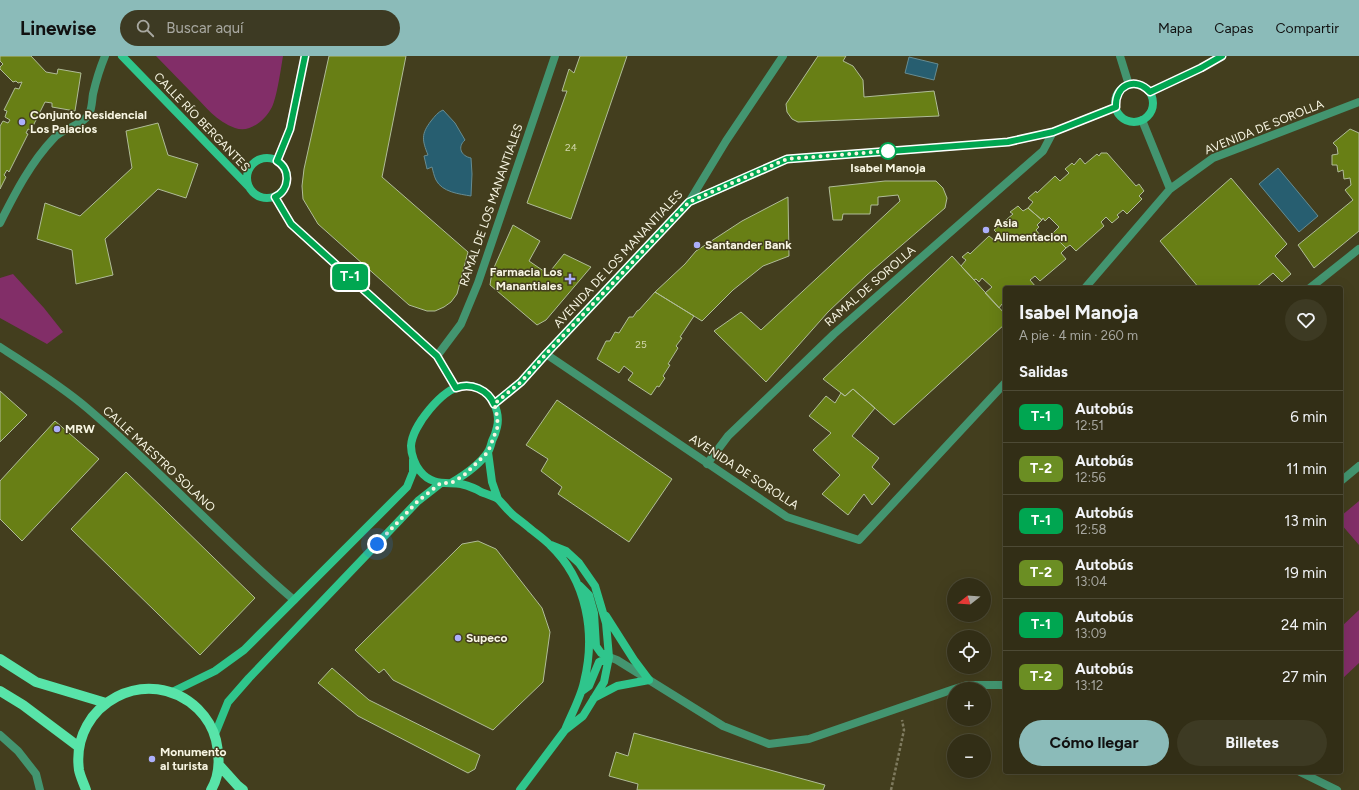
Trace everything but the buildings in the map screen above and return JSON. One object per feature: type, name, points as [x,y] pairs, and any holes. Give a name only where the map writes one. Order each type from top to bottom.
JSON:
[{"type":"main road","name":"CALLE RÍO BERGANTES","points":[[122,56],[249,187]]},
{"type":"main road","points":[[277,161],[290,129],[306,56]]},
{"type":"main road","points":[[1150,92],[1201,68],[1222,56]]},
{"type":"main road","points":[[1129,85],[1141,85],[1150,92],[1153,100],[1152,108],[1148,115],[1142,120],[1133,122],[1119,114],[1116,107],[1116,100],[1118,93],[1123,88],[1129,85]]},
{"type":"main road","points":[[689,202],[787,159],[1008,142],[1053,132],[1116,107]]},
{"type":"main road","points":[[266,158],[277,161],[285,168],[287,174],[285,189],[275,197],[265,199],[254,195],[249,187],[246,177],[251,166],[259,159],[266,158]]},
{"type":"main road","points":[[275,197],[291,224],[437,356],[456,388]]},
{"type":"main road","name":"AVENIDA DE LOS MANANTIALES","points":[[494,404],[521,382],[689,202]]},
{"type":"main road","points":[[172,692],[215,671],[244,650],[407,487],[413,472],[411,446],[414,434],[421,421],[440,398],[461,386],[475,386],[492,399],[496,409],[498,426],[488,452],[463,476],[451,483]]},
{"type":"main road","points":[[488,452],[492,482],[498,499]]},
{"type":"main road","points":[[413,459],[420,471],[429,480],[471,487],[498,499],[511,513],[550,545],[567,566],[581,593],[587,613],[590,636],[589,659],[584,683],[565,730],[520,790]]},
{"type":"main road","points":[[215,734],[228,702],[248,678],[418,501],[441,483]]},
{"type":"main road","points":[[550,545],[566,551],[579,563],[595,586],[606,623],[608,657],[604,682],[583,716],[565,730]]},
{"type":"main road","points":[[574,579],[589,595],[594,613],[596,646],[601,653],[608,657]]},
{"type":"main road","points":[[594,698],[617,686],[649,680],[634,660],[602,608]]},
{"type":"main road","points":[[581,692],[589,686],[599,662],[608,657]]},
{"type":"main road","points":[[0,659],[36,682],[106,703]]},
{"type":"main road","points":[[86,790],[79,770],[79,746],[84,730],[93,715],[106,703],[126,692],[149,688],[172,692],[190,702],[205,716],[215,734],[219,749],[219,765],[211,790]]},
{"type":"main road","points":[[0,691],[23,705],[79,746]]},
{"type":"main road","points":[[219,765],[243,790]]},
{"type":"street","points":[[0,223],[12,198],[34,164],[54,138],[64,130],[76,126],[88,114],[99,71],[105,56]]},
{"type":"street","name":"RAMAL DE LOS MANANTIALES","points":[[437,356],[461,324],[478,283],[555,56]]},
{"type":"street","name":"AVENIDA DE LOS MANANTIALES","points":[[689,202],[726,141],[783,56]]},
{"type":"street","points":[[1120,56],[1129,85]]},
{"type":"street","name":"AVENIDA DE SOROLLA","points":[[1088,286],[1170,189],[1213,158],[1359,102]]},
{"type":"street","points":[[1142,120],[1170,189]]},
{"type":"street","name":"RAMAL DE SOROLLA","points":[[707,464],[728,436],[834,334],[1043,151],[1053,132]]},
{"type":"street","points":[[1313,286],[1359,249]]},
{"type":"street","name":"CALLE MAESTRO SOLANO","points":[[0,347],[36,370],[85,407],[136,451],[256,566],[294,600]]},
{"type":"street","name":"AVENIDA DE SOROLLA","points":[[546,354],[787,517],[859,540],[1003,385]]},
{"type":"street","points":[[1343,480],[1359,466]]},
{"type":"street","points":[[608,657],[617,660],[723,726],[769,744],[808,739],[947,691]]},
{"type":"street","points":[[991,685],[1003,685]]},
{"type":"street","points":[[0,735],[18,751],[36,774],[40,790]]},
{"type":"street","points":[[1304,774],[1337,790]]},
{"type":"path","points":[[891,790],[904,730],[900,708]]},
{"type":"shaded area","points":[[156,56],[283,56],[277,90],[272,107],[266,116],[257,124],[246,129],[241,129],[235,128],[217,118]]},
{"type":"shaded area","points":[[13,274],[44,308],[63,332],[47,344],[0,318],[0,278]]},
{"type":"shaded area","points":[[1359,501],[1359,545],[1343,526],[1343,514]]},
{"type":"shaded area","points":[[1359,610],[1359,663],[1343,678],[1343,625]]},
{"type":"water","points":[[909,57],[938,64],[934,80],[905,73]]},
{"type":"water","points":[[443,110],[455,123],[465,140],[461,145],[461,151],[471,158],[471,196],[451,192],[442,187],[436,180],[432,167],[427,169],[424,156],[428,155],[424,141],[425,130],[432,119]]},
{"type":"water","points":[[1278,168],[1318,216],[1299,232],[1259,184]]},
{"type":"bus line","name":"T-1","points":[[305,56],[290,129],[277,161],[280,162],[285,168],[287,181],[285,189],[275,197],[291,224],[437,356],[456,388],[461,386],[475,386],[492,399],[494,404],[521,382],[689,202],[787,159],[1008,142],[1053,132],[1116,107],[1118,93],[1129,85],[1141,85],[1150,92],[1201,68],[1222,56]]},
{"type":"place","name":"Conjunto Residencial Los Palacios","points":[[22,122]]},
{"type":"place","name":"Isabel Manoja","points":[[888,151]]},
{"type":"place","name":"Asia Alimentacion","points":[[986,230]]},
{"type":"place","name":"Santander Bank","points":[[697,245]]},
{"type":"place","name":"Farmacia Los Manantiales","points":[[570,279]]},
{"type":"place","name":"MRW","points":[[57,429]]},
{"type":"place","name":"Supeco","points":[[458,638]]},
{"type":"place","name":"Monumento al turista","points":[[152,759]]},
{"type":"route","points":[[377,544],[418,501],[441,483],[451,483],[463,476],[488,452],[498,426],[494,404],[521,382],[689,202],[787,159],[888,151]]}]
